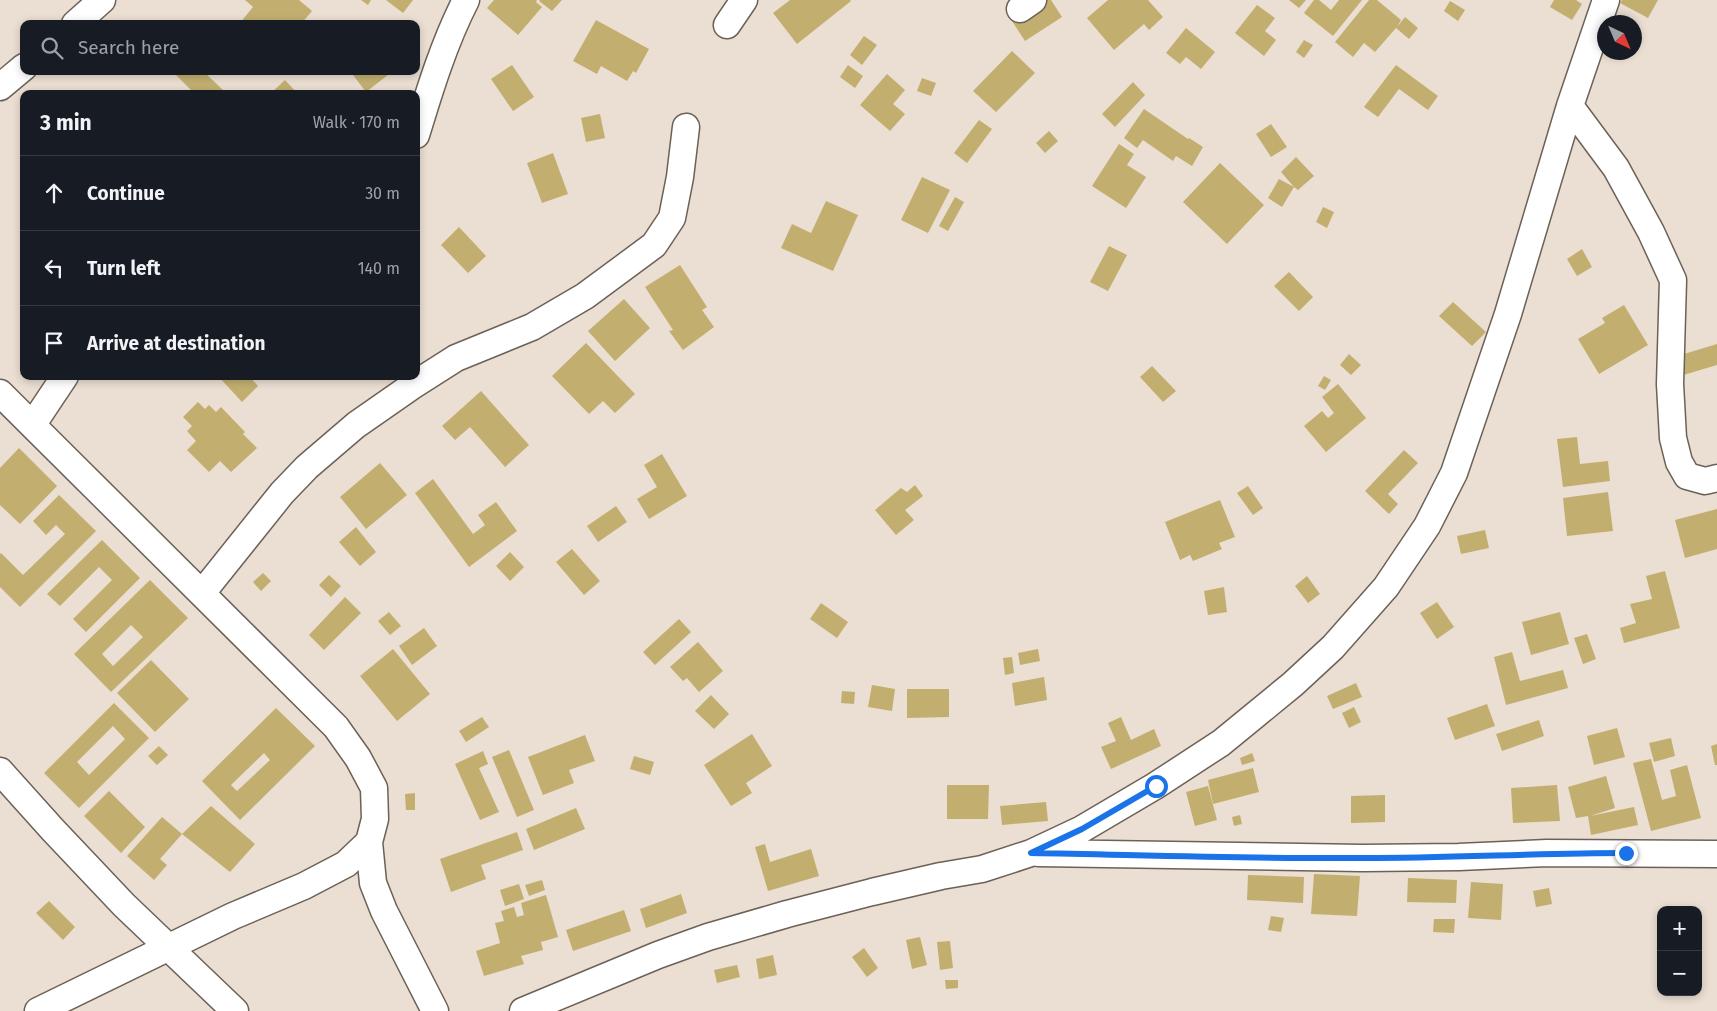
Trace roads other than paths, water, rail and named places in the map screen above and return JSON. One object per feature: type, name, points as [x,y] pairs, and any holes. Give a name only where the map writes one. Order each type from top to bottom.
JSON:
[{"type":"street","points":[[80,20],[102,0]]},
{"type":"street","points":[[420,122],[433,80],[465,0]]},
{"type":"street","points":[[726,25],[744,0]]},
{"type":"street","points":[[523,1011],[658,955],[708,937],[862,894],[982,868],[1031,853],[1082,829],[1156,786],[1221,742],[1293,684],[1333,647],[1386,587],[1427,526],[1454,473],[1508,314],[1570,106],[1606,0]]},
{"type":"street","points":[[0,87],[20,70]]},
{"type":"street","points":[[1570,106],[1616,168],[1651,232],[1673,280],[1670,384],[1673,438],[1679,462],[1687,476],[1705,481],[1717,478]]},
{"type":"street","points":[[202,593],[282,493],[307,467],[356,425],[456,358],[532,327],[586,296],[654,245],[672,218],[680,177],[686,127]]},
{"type":"street","points":[[32,424],[62,380]]},
{"type":"street","points":[[0,393],[336,727],[358,758],[374,788],[375,819],[368,842],[373,883],[384,911],[434,1011]]},
{"type":"street","points":[[0,771],[124,905],[235,1011]]},
{"type":"street","points":[[38,1011],[232,916],[304,886],[338,869],[346,864],[368,842]]},
{"type":"street","points":[[1031,853],[1362,858],[1459,857],[1547,853],[1717,854]]}]
